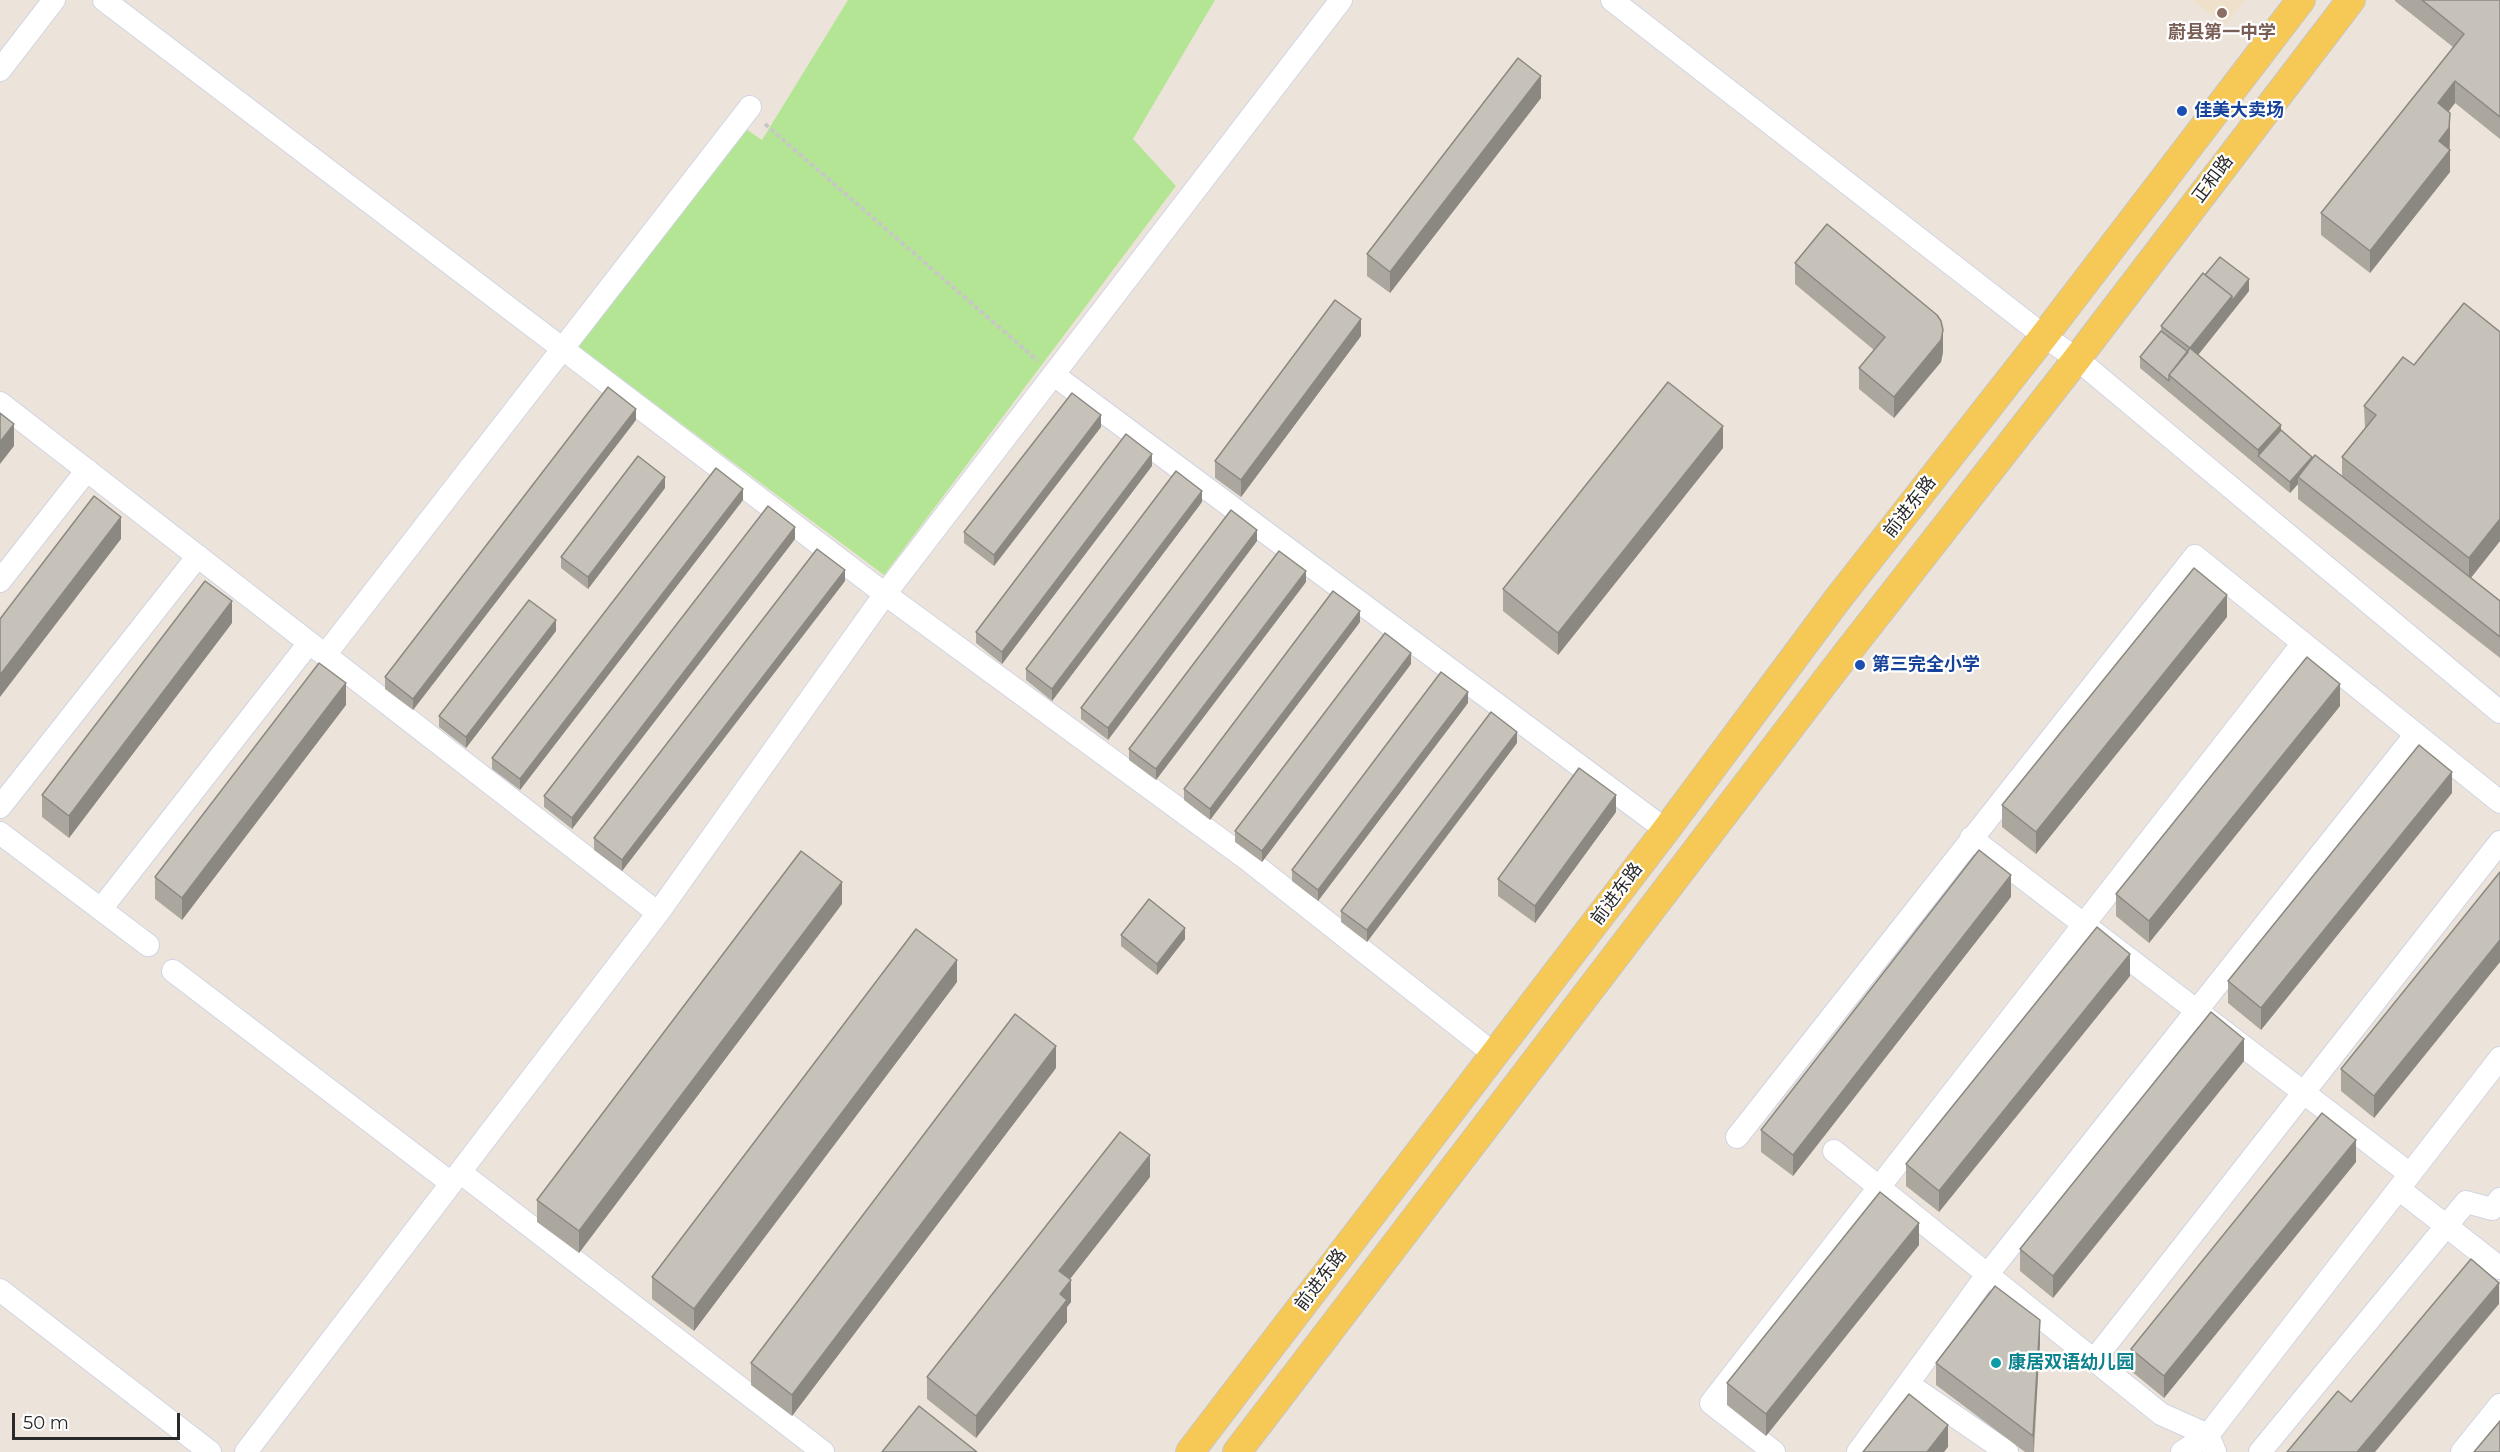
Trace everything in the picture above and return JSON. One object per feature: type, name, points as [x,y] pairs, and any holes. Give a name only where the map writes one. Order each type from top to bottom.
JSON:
[{"type":"main road","points":[[2044,336],[2301,0]]},
{"type":"main road","name":"正和路","points":[[2077,359],[2351,0]]},
{"type":"main road","name":"前进东路","points":[[1190,1452],[1666,830],[1838,600],[2044,336]]},
{"type":"main road","name":"前进东路","points":[[1237,1452],[1847,653],[2077,359]]},
{"type":"street","points":[[0,70],[54,0]]},
{"type":"street","points":[[104,0],[885,594],[1247,859],[1494,1054]]},
{"type":"street","points":[[246,1452],[658,913],[885,594],[1341,0]]},
{"type":"street","points":[[1612,0],[2044,336],[2077,359],[2500,712]]},
{"type":"street","points":[[101,909],[562,349],[750,106]]},
{"type":"street","points":[[1054,375],[1666,830]]},
{"type":"street","points":[[0,403],[658,913]]},
{"type":"street","points":[[0,581],[87,470]]},
{"type":"street","points":[[0,807],[198,556]]},
{"type":"street","points":[[1737,1137],[2195,556],[2500,802]]},
{"type":"street","points":[[1774,1452],[1711,1403],[2303,643]]},
{"type":"street","points":[[1858,1452],[1987,1275],[2416,734]]},
{"type":"street","points":[[0,832],[148,945]]},
{"type":"street","points":[[1971,838],[2304,1093],[2404,1181],[2446,1224],[2500,1268]]},
{"type":"street","points":[[2094,1360],[2500,842]]},
{"type":"street","points":[[173,970],[823,1452]]},
{"type":"street","points":[[2182,1452],[2212,1444],[2404,1181],[2500,1058]]},
{"type":"street","points":[[1834,1151],[2161,1414],[2212,1444]]},
{"type":"street","points":[[2260,1452],[2446,1224],[2466,1203],[2497,1208]]},
{"type":"street","points":[[0,1290],[210,1452]]},
{"type":"street","points":[[1908,1384],[2007,1452]]},
{"type":"street","points":[[2462,1452],[2500,1405]]},
{"type":"path","points":[[750,106],[771,132],[1054,375]]},
{"type":"shaded area","name":"蔚县第一中学","points":[[2193,0],[2245,0],[2225,25]]},
{"type":"green space","points":[[848,0],[1215,0],[1133,139],[1176,186],[884,575],[576,345],[743,127],[762,140]]},
{"type":"building","points":[[2422,0],[2500,0],[2500,117],[2455,81],[2438,103],[2450,113],[2449,128],[2439,141],[2450,150],[2370,251],[2321,213],[2464,34]]},
{"type":"building","points":[[1518,58],[1541,76],[1390,272],[1367,254]]},
{"type":"building","points":[[1827,224],[1937,315],[1941,321],[1943,330],[1941,340],[1894,397],[1859,368],[1885,337],[1795,263]]},
{"type":"building","points":[[2220,257],[2249,279],[2232,301],[2232,296],[2205,275]]},
{"type":"building","points":[[2203,273],[2232,296],[2190,348],[2161,326]]},
{"type":"building","points":[[1335,300],[1361,319],[1241,480],[1215,461]]},
{"type":"building","points":[[2464,303],[2500,332],[2500,519],[2469,558],[2342,457],[2376,415],[2364,406],[2403,357],[2414,365]]},
{"type":"building","points":[[2161,331],[2188,352],[2169,375],[2169,381],[2140,357]]},
{"type":"building","points":[[2190,348],[2281,425],[2258,450],[2169,375]]},
{"type":"building","points":[[1668,382],[1723,426],[1558,633],[1503,589]]},
{"type":"building","points":[[608,387],[636,409],[413,699],[385,677]]},
{"type":"building","points":[[1072,393],[1101,415],[994,555],[964,532]]},
{"type":"building","points":[[0,413],[14,424],[0,442]]},
{"type":"building","points":[[2281,430],[2312,457],[2290,482],[2258,456]]},
{"type":"building","points":[[1126,434],[1152,454],[1002,652],[976,632]]},
{"type":"building","points":[[2315,455],[2500,601],[2500,637],[2298,477]]},
{"type":"building","points":[[638,456],[665,477],[588,577],[561,557]]},
{"type":"building","points":[[716,468],[743,489],[520,779],[492,758]]},
{"type":"building","points":[[1176,471],[1202,491],[1052,689],[1026,669]]},
{"type":"building","points":[[94,496],[121,517],[0,675],[0,619]]},
{"type":"building","points":[[768,506],[795,527],[572,818],[544,796]]},
{"type":"building","points":[[1231,510],[1257,530],[1108,728],[1081,708]]},
{"type":"building","points":[[817,549],[845,570],[622,860],[594,838]]},
{"type":"building","points":[[1279,551],[1306,571],[1156,769],[1129,749]]},
{"type":"building","points":[[2194,568],[2227,595],[2036,832],[2002,805]]},
{"type":"building","points":[[205,581],[232,601],[69,816],[42,795]]},
{"type":"building","points":[[1333,591],[1360,611],[1210,809],[1184,789]]},
{"type":"building","points":[[529,600],[556,620],[466,737],[439,716]]},
{"type":"building","points":[[1385,633],[1411,653],[1262,851],[1235,831]]},
{"type":"building","points":[[2307,657],[2340,684],[2149,921],[2116,894]]},
{"type":"building","points":[[319,663],[346,683],[182,898],[155,877]]},
{"type":"building","points":[[1441,672],[1468,692],[1318,890],[1292,870]]},
{"type":"building","points":[[1491,712],[1517,732],[1367,930],[1341,911]]},
{"type":"building","points":[[2419,745],[2452,772],[2261,1008],[2228,981]]},
{"type":"building","points":[[1579,768],[1616,795],[1535,906],[1498,879]]},
{"type":"building","points":[[1979,850],[2011,875],[1793,1155],[1761,1130]]},
{"type":"building","points":[[801,851],[842,882],[579,1231],[537,1200]]},
{"type":"building","points":[[2500,872],[2500,940],[2374,1096],[2341,1069]]},
{"type":"building","points":[[1149,899],[1185,928],[1157,964],[1121,935]]},
{"type":"building","points":[[2097,927],[2130,954],[1939,1191],[1906,1164]]},
{"type":"building","points":[[916,929],[957,960],[694,1309],[652,1277]]},
{"type":"building","points":[[2211,1012],[2244,1039],[2053,1276],[2020,1249]]},
{"type":"building","points":[[1015,1014],[1056,1046],[792,1395],[751,1363]]},
{"type":"building","points":[[2322,1113],[2356,1140],[2164,1376],[2131,1349]]},
{"type":"building","points":[[1120,1132],[1150,1155],[1059,1271],[1071,1280],[1060,1294],[1067,1300],[976,1416],[927,1377]]},
{"type":"building","points":[[1880,1192],[1919,1223],[1766,1414],[1727,1383]]},
{"type":"building","points":[[2471,1259],[2499,1283],[2357,1452],[2287,1452],[2338,1391],[2351,1402]]},
{"type":"building","name":"康居双语幼儿园","points":[[1995,1286],[2040,1320],[2033,1436],[1936,1363]]},
{"type":"building","points":[[1909,1394],[1948,1425],[1927,1452],[1863,1452]]},
{"type":"building","points":[[919,1406],[977,1452],[882,1452]]},
{"type":"building","points":[[2500,1421],[2500,1452],[2474,1452]]},
{"type":"place","name":"蔚县第一中学","points":[[2222,13]]},
{"type":"place","name":"佳美大卖场","points":[[2182,111]]},
{"type":"place","name":"第三完全小学","points":[[1860,665]]},
{"type":"place","name":"康居双语幼儿园","points":[[1996,1363]]}]
